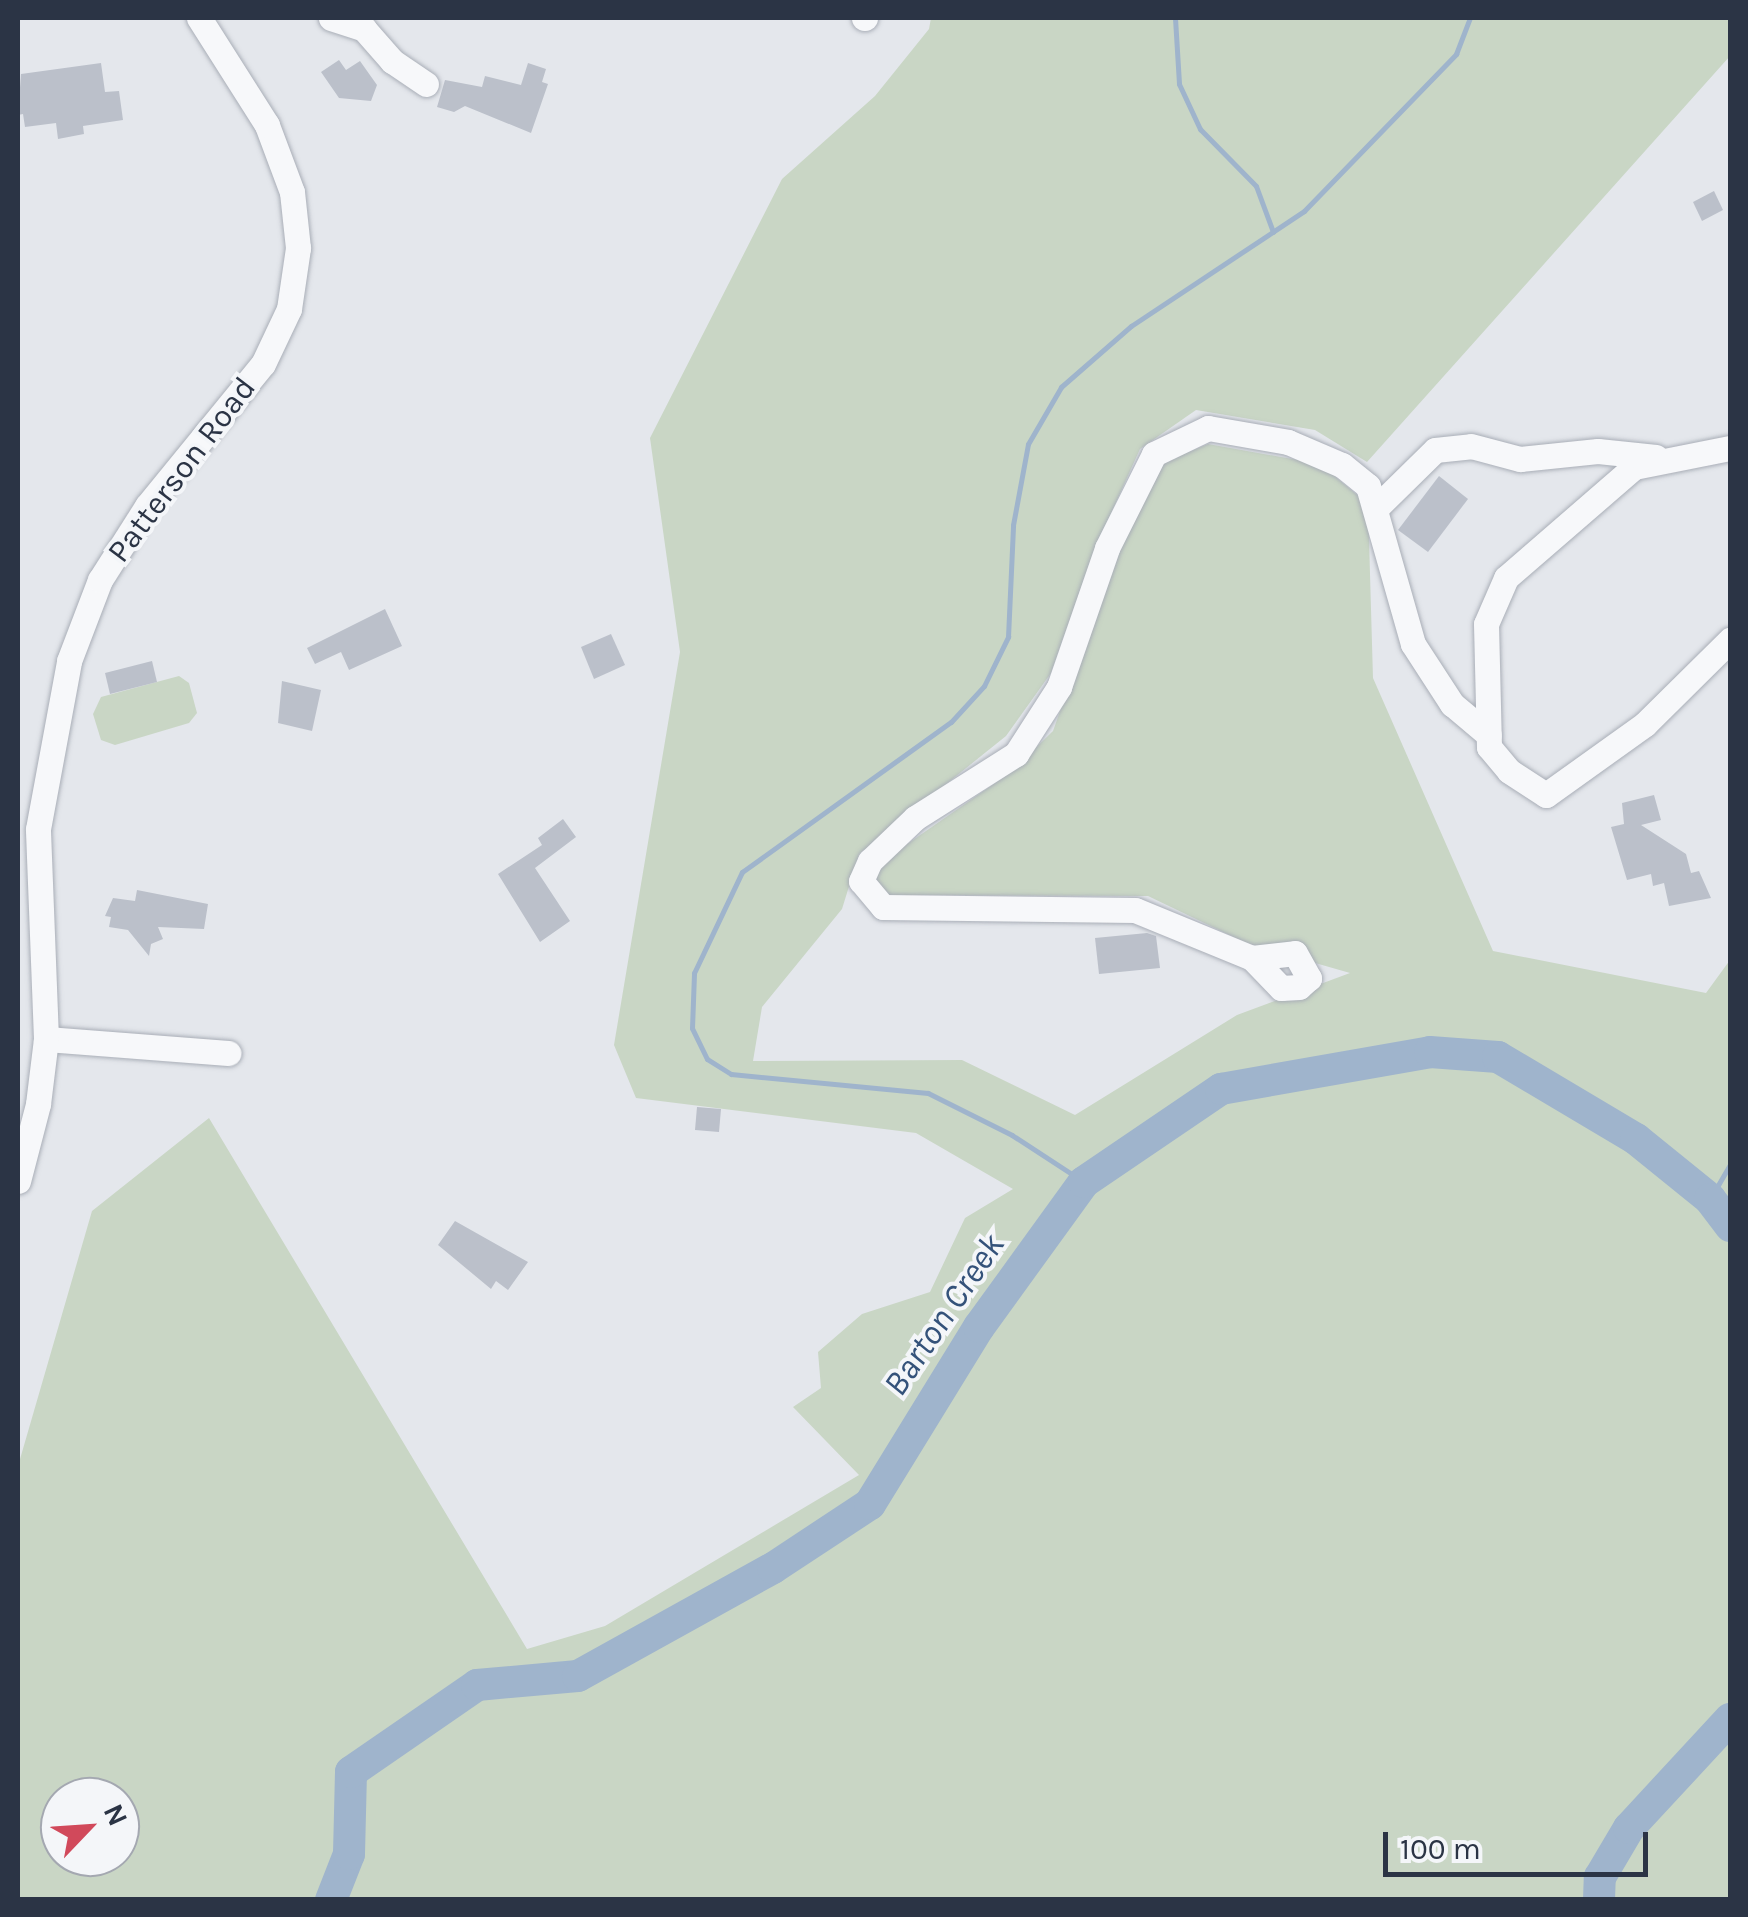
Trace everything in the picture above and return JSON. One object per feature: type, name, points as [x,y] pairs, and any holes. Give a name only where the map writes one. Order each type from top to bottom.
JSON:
[{"type":"street","points":[[332,18],[364,29],[392,61],[426,84]]},
{"type":"street","name":"Patterson Road","points":[[18,1180],[38,1104],[46,1039],[29,806],[64,680],[96,586],[147,506],[263,364],[289,309],[298,248],[292,192],[266,125],[207,20]]},
{"type":"street","points":[[1252,958],[1135,910],[883,907],[861,881],[863,871],[915,818],[1016,754],[1058,688],[1107,548],[1154,454],[1208,428],[1288,442],[1342,465],[1368,486],[1413,644],[1452,704],[1489,734]]},
{"type":"street","points":[[1377,507],[1435,450],[1471,446],[1520,460],[1598,451],[1661,458]]},
{"type":"street","points":[[1730,448],[1661,458],[1634,467],[1506,578],[1486,624],[1489,747],[1509,772],[1546,795],[1645,724],[1730,640]]},
{"type":"street","points":[[46,1039],[228,1053]]},
{"type":"green space","points":[[931,18],[1730,18],[1730,56],[1367,462],[1315,430],[1196,410],[1140,449],[1094,551],[1051,673],[1006,736],[859,854],[842,909],[762,1007],[753,1061],[962,1060],[1075,1115],[1237,1015],[1350,973],[1246,943],[1148,896],[885,895],[876,884],[877,865],[1011,772],[1053,731],[1113,562],[1157,465],[1208,444],[1320,464],[1368,504],[1373,678],[1493,951],[1706,993],[1730,960],[1730,1899],[18,1899],[18,1466],[92,1211],[209,1118],[527,1649],[605,1626],[859,1475],[793,1407],[821,1388],[818,1352],[862,1314],[930,1292],[965,1218],[1013,1189],[916,1133],[636,1098],[614,1045],[680,652],[650,438],[782,179],[875,96],[929,29]]},
{"type":"green space","points":[[179,676],[189,683],[197,713],[189,723],[115,745],[101,740],[93,714],[101,697]]},
{"type":"building","points":[[339,60],[346,70],[360,61],[377,85],[371,101],[339,98],[321,72]]},
{"type":"building","points":[[101,63],[105,92],[119,91],[123,120],[83,126],[84,134],[58,139],[56,123],[25,127],[23,114],[18,115],[21,74]]},
{"type":"building","points":[[528,63],[546,69],[542,82],[548,84],[531,133],[465,106],[454,112],[437,107],[445,80],[482,87],[485,76],[521,85]]},
{"type":"building","points":[[1714,191],[1723,210],[1702,221],[1693,202]]},
{"type":"building","points":[[1439,476],[1468,499],[1428,552],[1398,530]]},
{"type":"building","points":[[385,609],[402,646],[349,670],[341,652],[315,664],[307,648]]},
{"type":"building","points":[[611,634],[625,665],[594,679],[581,647]]},
{"type":"building","points":[[152,661],[157,682],[110,694],[105,673]]},
{"type":"building","points":[[282,681],[321,690],[312,731],[278,723]]},
{"type":"building","points":[[1654,795],[1661,820],[1641,825],[1686,854],[1691,873],[1699,871],[1711,898],[1669,906],[1664,883],[1653,886],[1651,874],[1627,880],[1611,827],[1624,824],[1622,803]]},
{"type":"building","points":[[563,819],[576,837],[535,868],[570,921],[540,942],[498,874],[542,845],[538,838]]},
{"type":"building","points":[[137,890],[208,904],[204,929],[158,927],[163,939],[151,944],[149,956],[128,930],[109,927],[111,917],[105,916],[113,898],[135,901]]},
{"type":"building","points":[[1147,933],[1156,936],[1160,968],[1099,974],[1095,938]]},
{"type":"building","points":[[697,1107],[721,1109],[719,1132],[695,1130]]},
{"type":"building","points":[[455,1221],[528,1262],[508,1290],[496,1281],[491,1289],[438,1245]]},
{"type":"waterway","points":[[1175,18],[1179,84],[1200,129],[1256,186],[1273,232]]},
{"type":"waterway","points":[[1084,1182],[1012,1135],[928,1093],[731,1074],[707,1059],[692,1028],[694,973],[742,872],[951,722],[984,686],[1008,637],[1013,525],[1028,444],[1061,387],[1131,326],[1304,211],[1456,54],[1470,18]]},
{"type":"waterway","name":"Barton Creek","points":[[331,1900],[349,1854],[351,1772],[477,1685],[578,1676],[773,1568],[870,1504],[979,1327],[1084,1182],[1221,1089],[1430,1052],[1498,1057],[1636,1139],[1710,1199],[1730,1226]]},
{"type":"waterway","points":[[1710,1199],[1730,1165]]},
{"type":"waterway","name":"Barton Creek","points":[[1599,1900],[1600,1877],[1629,1828],[1730,1719]]}]
